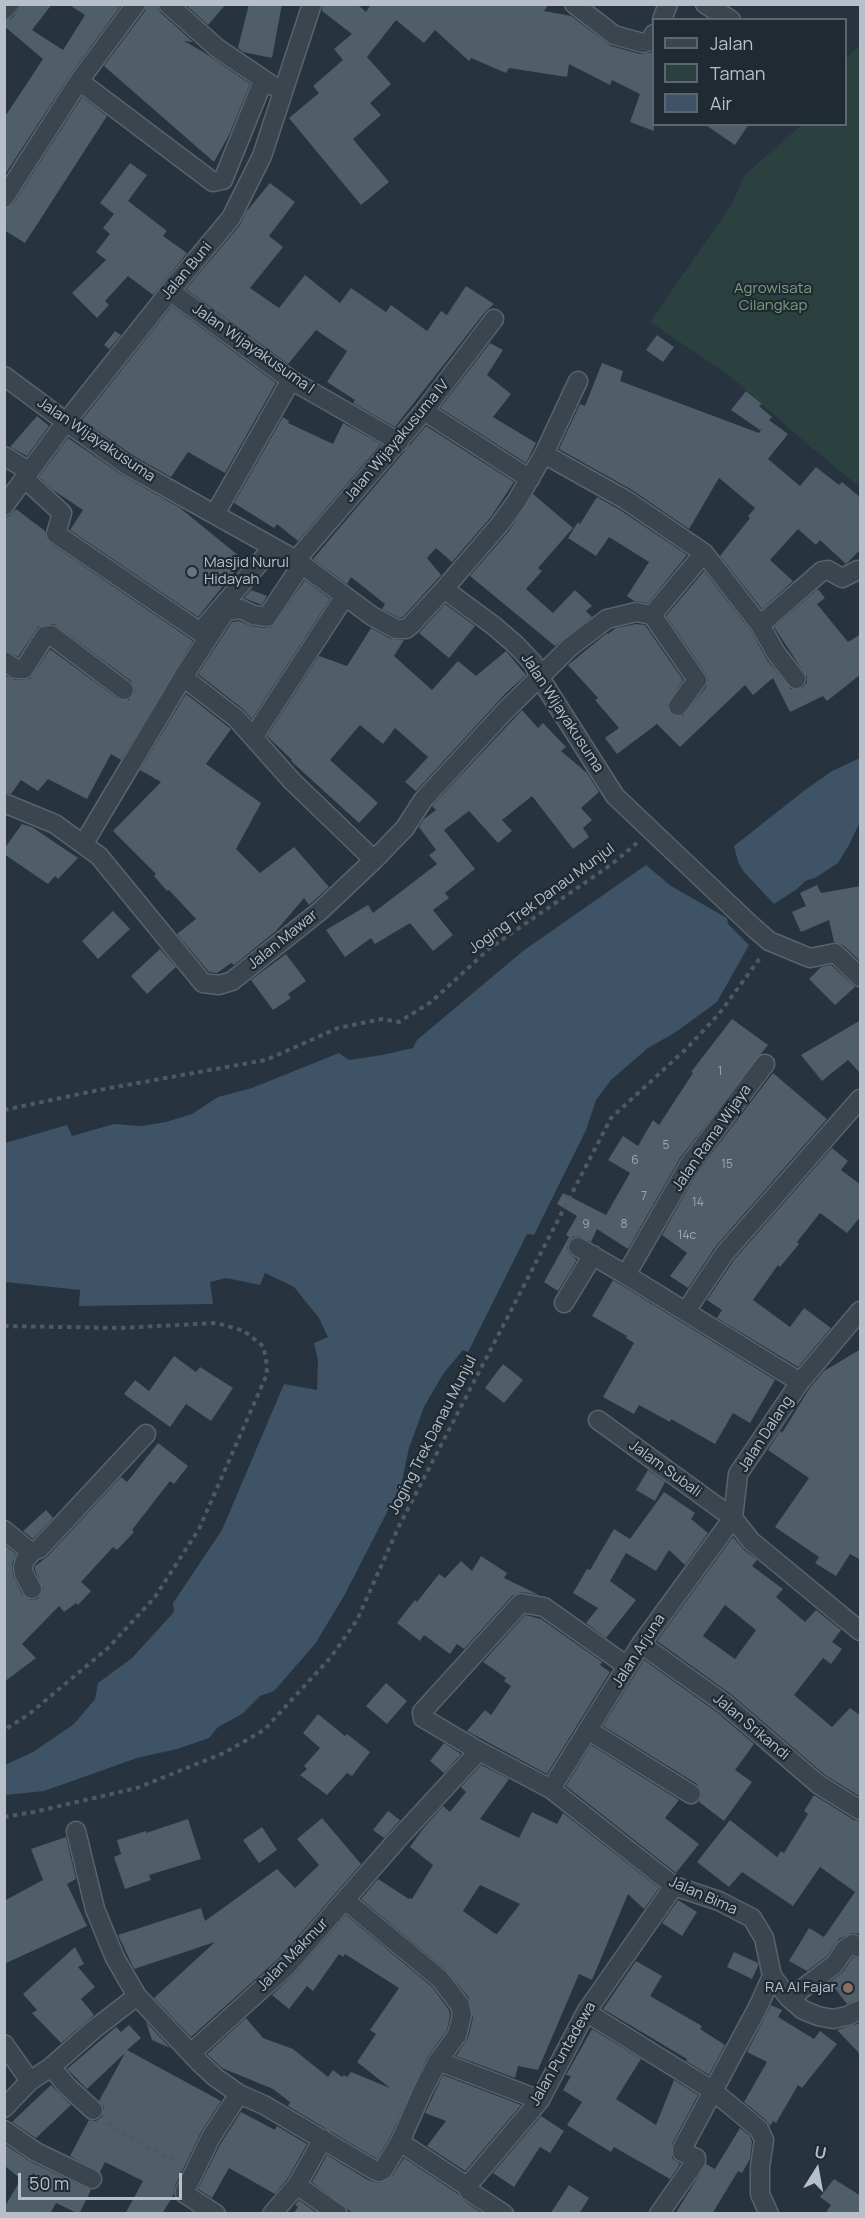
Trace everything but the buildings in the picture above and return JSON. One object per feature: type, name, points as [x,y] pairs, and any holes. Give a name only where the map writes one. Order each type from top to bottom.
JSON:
[{"type":"street","points":[[4,10],[10,4]]},
{"type":"street","points":[[4,198],[80,81],[136,4]]},
{"type":"street","points":[[168,4],[217,48],[263,81],[283,91]]},
{"type":"street","name":"Jalan Buni","points":[[4,506],[66,422],[231,218],[262,156],[312,4]]},
{"type":"street","points":[[574,4],[614,35],[643,43],[650,41],[652,38]]},
{"type":"street","points":[[705,4],[728,18]]},
{"type":"street","points":[[80,81],[213,182],[223,180],[263,81]]},
{"type":"street","name":"Jalan Wijayakusuma I","points":[[170,291],[291,380],[399,442]]},
{"type":"street","name":"Jalan Wijayakusuma IV","points":[[183,677],[227,611],[241,609],[254,615],[267,617],[299,562],[424,411],[494,319]]},
{"type":"street","name":"Jalan Wijayakusuma","points":[[4,376],[128,466],[299,562],[372,616],[396,629],[411,625],[444,589],[515,644],[533,663],[540,678],[615,796],[753,927],[769,941],[810,958],[836,953],[861,977]]},
{"type":"street","points":[[215,514],[291,380]]},
{"type":"street","points":[[444,589],[500,524],[530,479],[578,381]]},
{"type":"street","points":[[424,411],[530,479]]},
{"type":"street","points":[[544,454],[626,500],[704,553],[760,625],[776,653],[796,679]]},
{"type":"street","points":[[4,456],[26,475],[62,513],[56,534],[201,632],[273,547]]},
{"type":"street","points":[[678,706],[697,680],[652,615],[704,553]]},
{"type":"street","points":[[760,625],[822,571],[828,570],[842,578],[858,570]]},
{"type":"street","points":[[254,736],[345,596]]},
{"type":"street","name":"Jalan Mawar","points":[[4,803],[55,824],[84,843],[99,856],[203,983],[219,986],[232,981],[320,911],[374,860],[405,828],[423,800],[505,711],[570,647],[608,619],[636,612],[652,615]]},
{"type":"street","points":[[4,661],[16,669],[24,669],[45,636],[51,635],[124,690]]},
{"type":"street","points":[[84,843],[183,677],[236,718],[292,781],[374,860]]},
{"type":"street","name":"Jalan Rama Wijaya","points":[[626,1275],[689,1165],[765,1064]]},
{"type":"street","points":[[686,1311],[724,1253],[861,1099]]},
{"type":"street","points":[[564,1303],[586,1251],[800,1382]]},
{"type":"street","name":"Jalan Dalang","points":[[733,1518],[738,1474],[800,1382],[859,1317]]},
{"type":"street","name":"Jalam Subali","points":[[598,1420],[733,1518]]},
{"type":"street","points":[[32,1589],[24,1574],[25,1560],[33,1551],[39,1549],[146,1434]]},
{"type":"street","points":[[733,1518],[751,1541],[861,1631]]},
{"type":"street","name":"Jalan Arjuna","points":[[552,1790],[641,1644],[733,1518]]},
{"type":"street","points":[[4,1530],[27,1549],[33,1551]]},
{"type":"street","points":[[552,1790],[423,1718],[422,1712],[521,1603],[544,1607],[627,1666]]},
{"type":"street","name":"Jalan Srikandi","points":[[641,1644],[724,1704],[818,1784],[861,1810]]},
{"type":"street","points":[[588,1730],[691,1794]]},
{"type":"street","name":"Jalan Makmur","points":[[191,2053],[287,1966],[397,1840],[480,1751]]},
{"type":"street","name":"Jalan Bima","points":[[552,1790],[674,1886],[718,1901],[752,1918],[764,1938],[772,1976],[788,1997],[803,2010],[833,2019],[861,2010]]},
{"type":"street","points":[[76,1831],[95,1909],[115,1958],[138,1996],[215,2077],[239,2094],[264,2105],[379,2172],[400,2142],[438,2061],[457,2035],[462,2015],[460,2005],[440,1979],[345,1900]]},
{"type":"street","name":"Jalan Puntadewa","points":[[468,2187],[540,2100],[586,2012],[674,1886]]},
{"type":"street","points":[[788,1997],[834,1965],[845,1949],[853,1944],[861,1948]]},
{"type":"street","points":[[659,2214],[696,2161],[696,2158],[682,2152],[682,2149],[772,1976]]},
{"type":"street","points":[[4,2108],[30,2080],[51,2067],[93,2030],[138,1996]]},
{"type":"street","points":[[586,2012],[713,2091],[759,2129],[764,2140],[760,2167],[760,2194],[769,2214]]},
{"type":"street","points":[[4,2044],[30,2080]]},
{"type":"street","points":[[438,2061],[540,2100]]},
{"type":"street","points":[[51,2067],[67,2086],[93,2110]]},
{"type":"street","points":[[216,2214],[185,2194],[211,2137],[239,2094]]},
{"type":"street","points":[[4,2130],[36,2152],[92,2179]]},
{"type":"street","points":[[272,2214],[297,2185],[323,2139]]},
{"type":"street","points":[[400,2142],[504,2214]]},
{"type":"street","points":[[297,2185],[338,2214]]},
{"type":"path","name":"Joging Trek Danau Munjul","points":[[4,1110],[99,1090],[266,1060],[338,1028],[382,1019],[399,1022],[431,1002],[490,948],[612,864],[652,831]]},
{"type":"path","name":"Joging Trek Danau Munjul","points":[[4,1817],[137,1788],[224,1753],[264,1730],[331,1657],[357,1620],[399,1526],[611,1118],[685,1050],[719,1014],[766,949],[753,927]]},
{"type":"path","points":[[4,1326],[120,1328],[217,1323],[243,1331],[263,1346],[267,1358],[267,1374],[199,1529],[155,1597],[108,1648],[28,1715],[4,1730]]},
{"type":"path","points":[[93,2110],[142,2145],[195,2170]]},
{"type":"green space","name":"Agrowisata Cilangkap","points":[[860,45],[860,487],[730,376],[650,322],[730,207],[745,175],[800,126],[847,126],[847,57]]},
{"type":"water","points":[[860,758],[860,822],[849,845],[838,863],[815,878],[805,881],[774,904],[744,872],[738,862],[734,846],[832,771]]},
{"type":"water","points":[[646,865],[671,886],[727,918],[728,924],[749,945],[717,1002],[676,1032],[648,1048],[611,1080],[596,1100],[586,1130],[534,1235],[527,1234],[468,1352],[463,1350],[443,1374],[424,1407],[409,1448],[401,1485],[344,1596],[315,1644],[274,1691],[260,1696],[242,1714],[218,1727],[209,1738],[177,1749],[137,1758],[44,1791],[5,1795],[5,1765],[33,1752],[74,1724],[95,1699],[98,1683],[132,1658],[174,1612],[173,1603],[222,1530],[284,1384],[317,1390],[318,1360],[314,1343],[328,1337],[319,1318],[294,1287],[265,1273],[260,1285],[226,1278],[210,1282],[213,1304],[79,1306],[80,1290],[5,1282],[5,1143],[67,1125],[72,1136],[114,1124],[141,1126],[166,1122],[192,1114],[218,1097],[252,1088],[339,1053],[349,1060],[413,1048],[417,1040],[523,951]]},
{"type":"place","name":"Masjid Nurul Hidayah","points":[[192,572]]},
{"type":"place","name":"RA Al Fajar","points":[[848,1988]]}]
